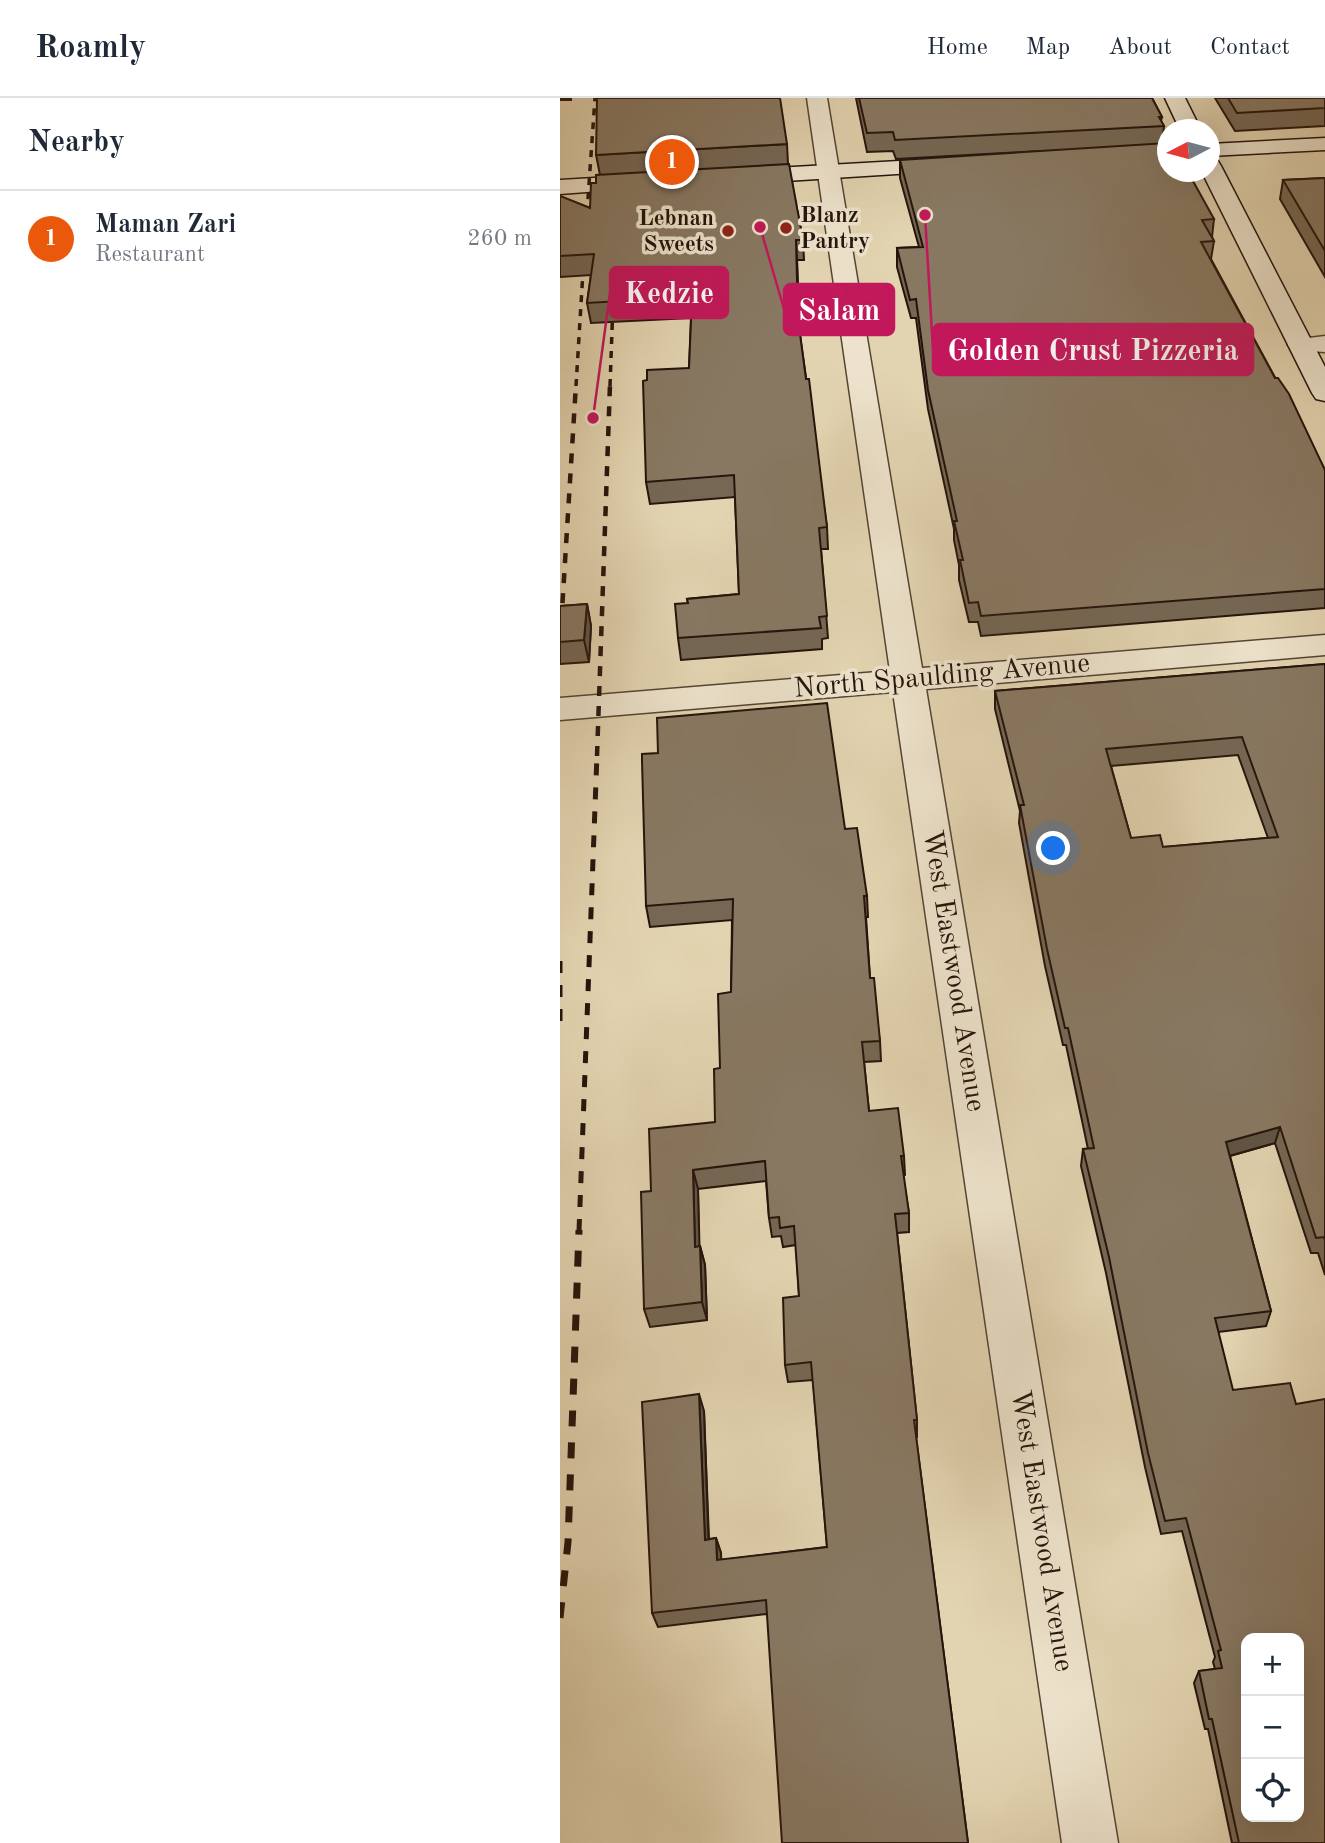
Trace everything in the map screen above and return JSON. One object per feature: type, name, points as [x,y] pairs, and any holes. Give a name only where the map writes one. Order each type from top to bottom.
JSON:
[{"type":"street","name":"West Eastwood Avenue","points":[[817,98],[1090,1843]]},
{"type":"street","points":[[1175,98],[1186,119]]},
{"type":"street","points":[[1220,149],[1325,144]]},
{"type":"street","points":[[718,178],[975,164]]},
{"type":"street","points":[[560,187],[668,181]]},
{"type":"street","points":[[1218,182],[1313,344],[1325,393]]},
{"type":"street","name":"North Spaulding Avenue","points":[[560,709],[1325,645]]},
{"type":"building","points":[[597,98],[780,98],[787,144],[596,155]]},
{"type":"building","points":[[859,98],[1152,98],[1162,117],[1157,119],[1157,126],[895,140],[893,132],[867,133]]},
{"type":"building","points":[[1228,98],[1325,98],[1325,108],[1237,113]]},
{"type":"building","points":[[1157,144],[1157,182],[1194,182],[1214,219],[1202,220],[1214,241],[1201,242],[1275,378],[1278,378],[1289,394],[1325,470],[1325,589],[981,616],[978,602],[969,603],[954,521],[957,521],[928,390],[916,299],[910,300],[897,248],[923,247],[900,160]]},
{"type":"building","points":[[789,164],[803,240],[796,240],[798,319],[806,379],[809,379],[827,527],[819,528],[827,616],[819,617],[821,628],[678,638],[675,604],[688,603],[687,599],[739,594],[734,475],[646,482],[643,381],[647,380],[647,370],[689,368],[692,297],[587,303],[594,254],[560,256],[560,196],[590,208],[591,183],[596,183],[596,175]]},
{"type":"building","points":[[1325,178],[1325,251],[1283,180]]},
{"type":"building","points":[[587,604],[584,640],[560,642],[560,606]]},
{"type":"building","points":[[1325,664],[1325,1241],[1324,1237],[1316,1238],[1280,1127],[1226,1142],[1271,1311],[1215,1318],[1233,1390],[1290,1383],[1296,1404],[1325,1399],[1325,1843],[1239,1843],[1199,1671],[1222,1668],[1218,1651],[1221,1650],[1186,1518],[1165,1521],[1148,1453],[1109,1257],[1083,1149],[1094,1148],[1068,1028],[1065,1028],[1047,949],[1020,805],[1024,805],[995,691]],"holes":[[[1242,737],[1278,837],[1163,847],[1160,835],[1131,838],[1106,749]]]},
{"type":"building","points":[[827,703],[845,829],[857,828],[867,896],[864,896],[870,978],[874,978],[880,1041],[862,1042],[869,1111],[898,1108],[904,1156],[901,1156],[909,1213],[895,1214],[917,1420],[914,1420],[968,1843],[782,1843],[766,1600],[652,1613],[642,1402],[699,1394],[705,1540],[716,1538],[717,1560],[827,1547],[811,1362],[785,1365],[783,1298],[799,1296],[794,1226],[780,1228],[779,1217],[769,1218],[765,1161],[693,1170],[695,1247],[700,1246],[702,1302],[644,1309],[641,1192],[651,1191],[649,1129],[715,1122],[714,1069],[720,1068],[718,994],[731,992],[733,899],[646,906],[642,754],[658,753],[657,718]]},
{"type":"railway","points":[[586,227],[595,98]]},
{"type":"railway","points":[[576,386],[584,255]]},
{"type":"railway","points":[[610,386],[613,303]]},
{"type":"railway","points":[[560,643],[576,384]]},
{"type":"railway","points":[[597,756],[610,384]]},
{"type":"railway","points":[[579,1231],[597,754]]},
{"type":"railway","points":[[560,961],[560,1024]]},
{"type":"railway","points":[[560,1618],[568,1542],[579,1230]]},
{"type":"place","name":"Maman Zari","points":[[672,162]]},
{"type":"place","name":"Golden Crust Pizzeria","points":[[925,215]]},
{"type":"place","name":"Salam","points":[[760,227]]},
{"type":"place","name":"Blanz Pantry","points":[[786,228]]},
{"type":"place","name":"Lebnan Sweets","points":[[728,231]]},
{"type":"place","name":"Kedzie","points":[[593,418]]}]
